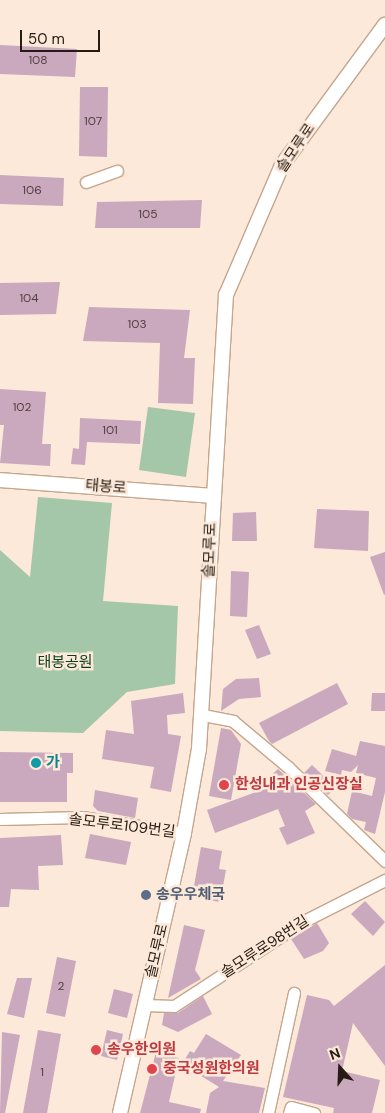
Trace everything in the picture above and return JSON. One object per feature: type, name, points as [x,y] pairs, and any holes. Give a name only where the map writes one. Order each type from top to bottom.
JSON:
[{"type":"main road","name":"솔모루로","points":[[120,1113],[184,834],[203,715],[212,496],[226,295],[282,165],[385,25]]},
{"type":"main road","name":"태봉로","points":[[0,480],[212,496]]},
{"type":"street","points":[[86,182],[117,171]]},
{"type":"street","points":[[203,715],[233,721],[288,767],[385,861]]},
{"type":"street","name":"솔모루로109번길","points":[[0,819],[82,818],[184,834]]},
{"type":"street","name":"솔모루로98번길","points":[[145,1005],[174,1006],[306,920],[385,880]]},
{"type":"street","points":[[268,1113],[294,993]]},
{"type":"street","points":[[289,1113],[291,1108],[314,1113]]},
{"type":"green space","points":[[148,407],[195,413],[186,477],[139,470]]},
{"type":"green space","name":"태봉공원","points":[[38,497],[112,503],[103,601],[178,606],[175,684],[127,692],[83,733],[0,731],[0,550],[30,577]]},
{"type":"building","points":[[0,45],[77,49],[75,77],[0,74]]},
{"type":"building","points":[[80,87],[108,87],[107,157],[79,156]]},
{"type":"building","points":[[0,175],[64,178],[63,206],[0,204]]},
{"type":"building","points":[[202,200],[200,228],[95,228],[97,202]]},
{"type":"building","points":[[60,282],[56,314],[0,315],[0,283]]},
{"type":"building","points":[[89,307],[190,310],[184,358],[195,358],[193,404],[158,403],[160,343],[83,341]]},
{"type":"building","points":[[0,389],[46,392],[42,444],[51,444],[50,466],[0,463],[4,425],[0,425]]},
{"type":"building","points":[[80,418],[141,421],[140,444],[87,442],[85,465],[71,464],[73,448],[79,449]]},
{"type":"building","points":[[317,509],[369,511],[368,551],[314,548]]},
{"type":"building","points":[[256,512],[257,541],[232,541],[233,513]]},
{"type":"building","points":[[385,552],[385,594],[384,595],[370,557]]},
{"type":"building","points":[[231,571],[249,572],[247,617],[230,616]]},
{"type":"building","points":[[259,625],[271,654],[257,659],[245,630]]},
{"type":"building","points":[[259,678],[261,697],[239,699],[221,711],[223,689],[236,679]]},
{"type":"building","points":[[337,683],[348,704],[272,744],[269,741],[259,723]]},
{"type":"building","points":[[183,693],[185,713],[167,715],[168,734],[181,736],[171,792],[150,788],[154,767],[102,759],[106,730],[134,734],[131,701]]},
{"type":"building","points":[[372,693],[385,693],[385,711],[371,711]]},
{"type":"building","points":[[221,728],[231,730],[241,744],[231,800],[209,796]]},
{"type":"building","points":[[360,741],[385,746],[385,792],[375,834],[364,830],[366,822],[352,819],[347,814],[352,791],[372,796],[376,778],[356,773],[358,765],[351,772],[342,770],[341,775],[325,771],[332,749],[356,756]]},
{"type":"building","points":[[0,752],[73,753],[73,773],[67,773],[67,802],[0,802]]},
{"type":"building","points":[[312,765],[336,788],[328,795],[304,773]]},
{"type":"building","points":[[278,769],[316,804],[305,811],[315,833],[287,845],[279,828],[285,826],[278,809],[215,833],[207,810],[270,787],[267,779]]},
{"type":"building","points":[[95,790],[138,798],[135,818],[98,811],[93,806]]},
{"type":"building","points":[[90,834],[131,842],[126,865],[85,858]]},
{"type":"building","points":[[61,835],[63,865],[38,866],[39,890],[11,889],[9,907],[0,907],[0,838]]},
{"type":"building","points":[[201,847],[222,851],[219,869],[226,870],[220,902],[192,897]]},
{"type":"building","points":[[365,901],[385,922],[373,936],[351,914]]},
{"type":"building","points":[[317,923],[329,943],[323,951],[304,959],[291,939]]},
{"type":"building","points":[[184,925],[205,930],[195,970],[201,979],[168,998]]},
{"type":"building","points":[[57,957],[76,961],[65,1017],[46,1013]]},
{"type":"building","points":[[385,965],[385,1066],[353,1023],[342,1071],[380,1080],[372,1113],[333,1113],[334,1108],[283,1097],[307,995],[329,1000],[334,1006]]},
{"type":"building","points":[[17,978],[32,978],[24,1018],[7,1014]]},
{"type":"building","points":[[114,989],[133,994],[127,1018],[108,1013]]},
{"type":"building","points":[[203,996],[212,1014],[178,1032],[162,1025],[164,1013],[178,1013]]},
{"type":"building","points":[[38,1030],[61,1034],[47,1113],[23,1113]]},
{"type":"building","points":[[107,1030],[123,1034],[117,1060],[101,1056]]},
{"type":"building","points":[[2,1032],[20,1035],[5,1113],[0,1113]]},
{"type":"building","points":[[206,1034],[241,1055],[223,1081],[265,1088],[259,1113],[206,1113],[210,1093],[219,1087],[182,1064],[190,1051],[194,1053]]},
{"type":"building","points":[[156,1052],[179,1058],[169,1102],[201,1109],[200,1113],[140,1113]]},
{"type":"place","name":"가","points":[[36,763]]},
{"type":"place","name":"한성내과 인공신장실","points":[[224,785]]},
{"type":"place","name":"송우우체국","points":[[146,895]]},
{"type":"place","name":"송우한의원","points":[[96,1050]]},
{"type":"place","name":"중국성원한의원","points":[[152,1069]]}]
